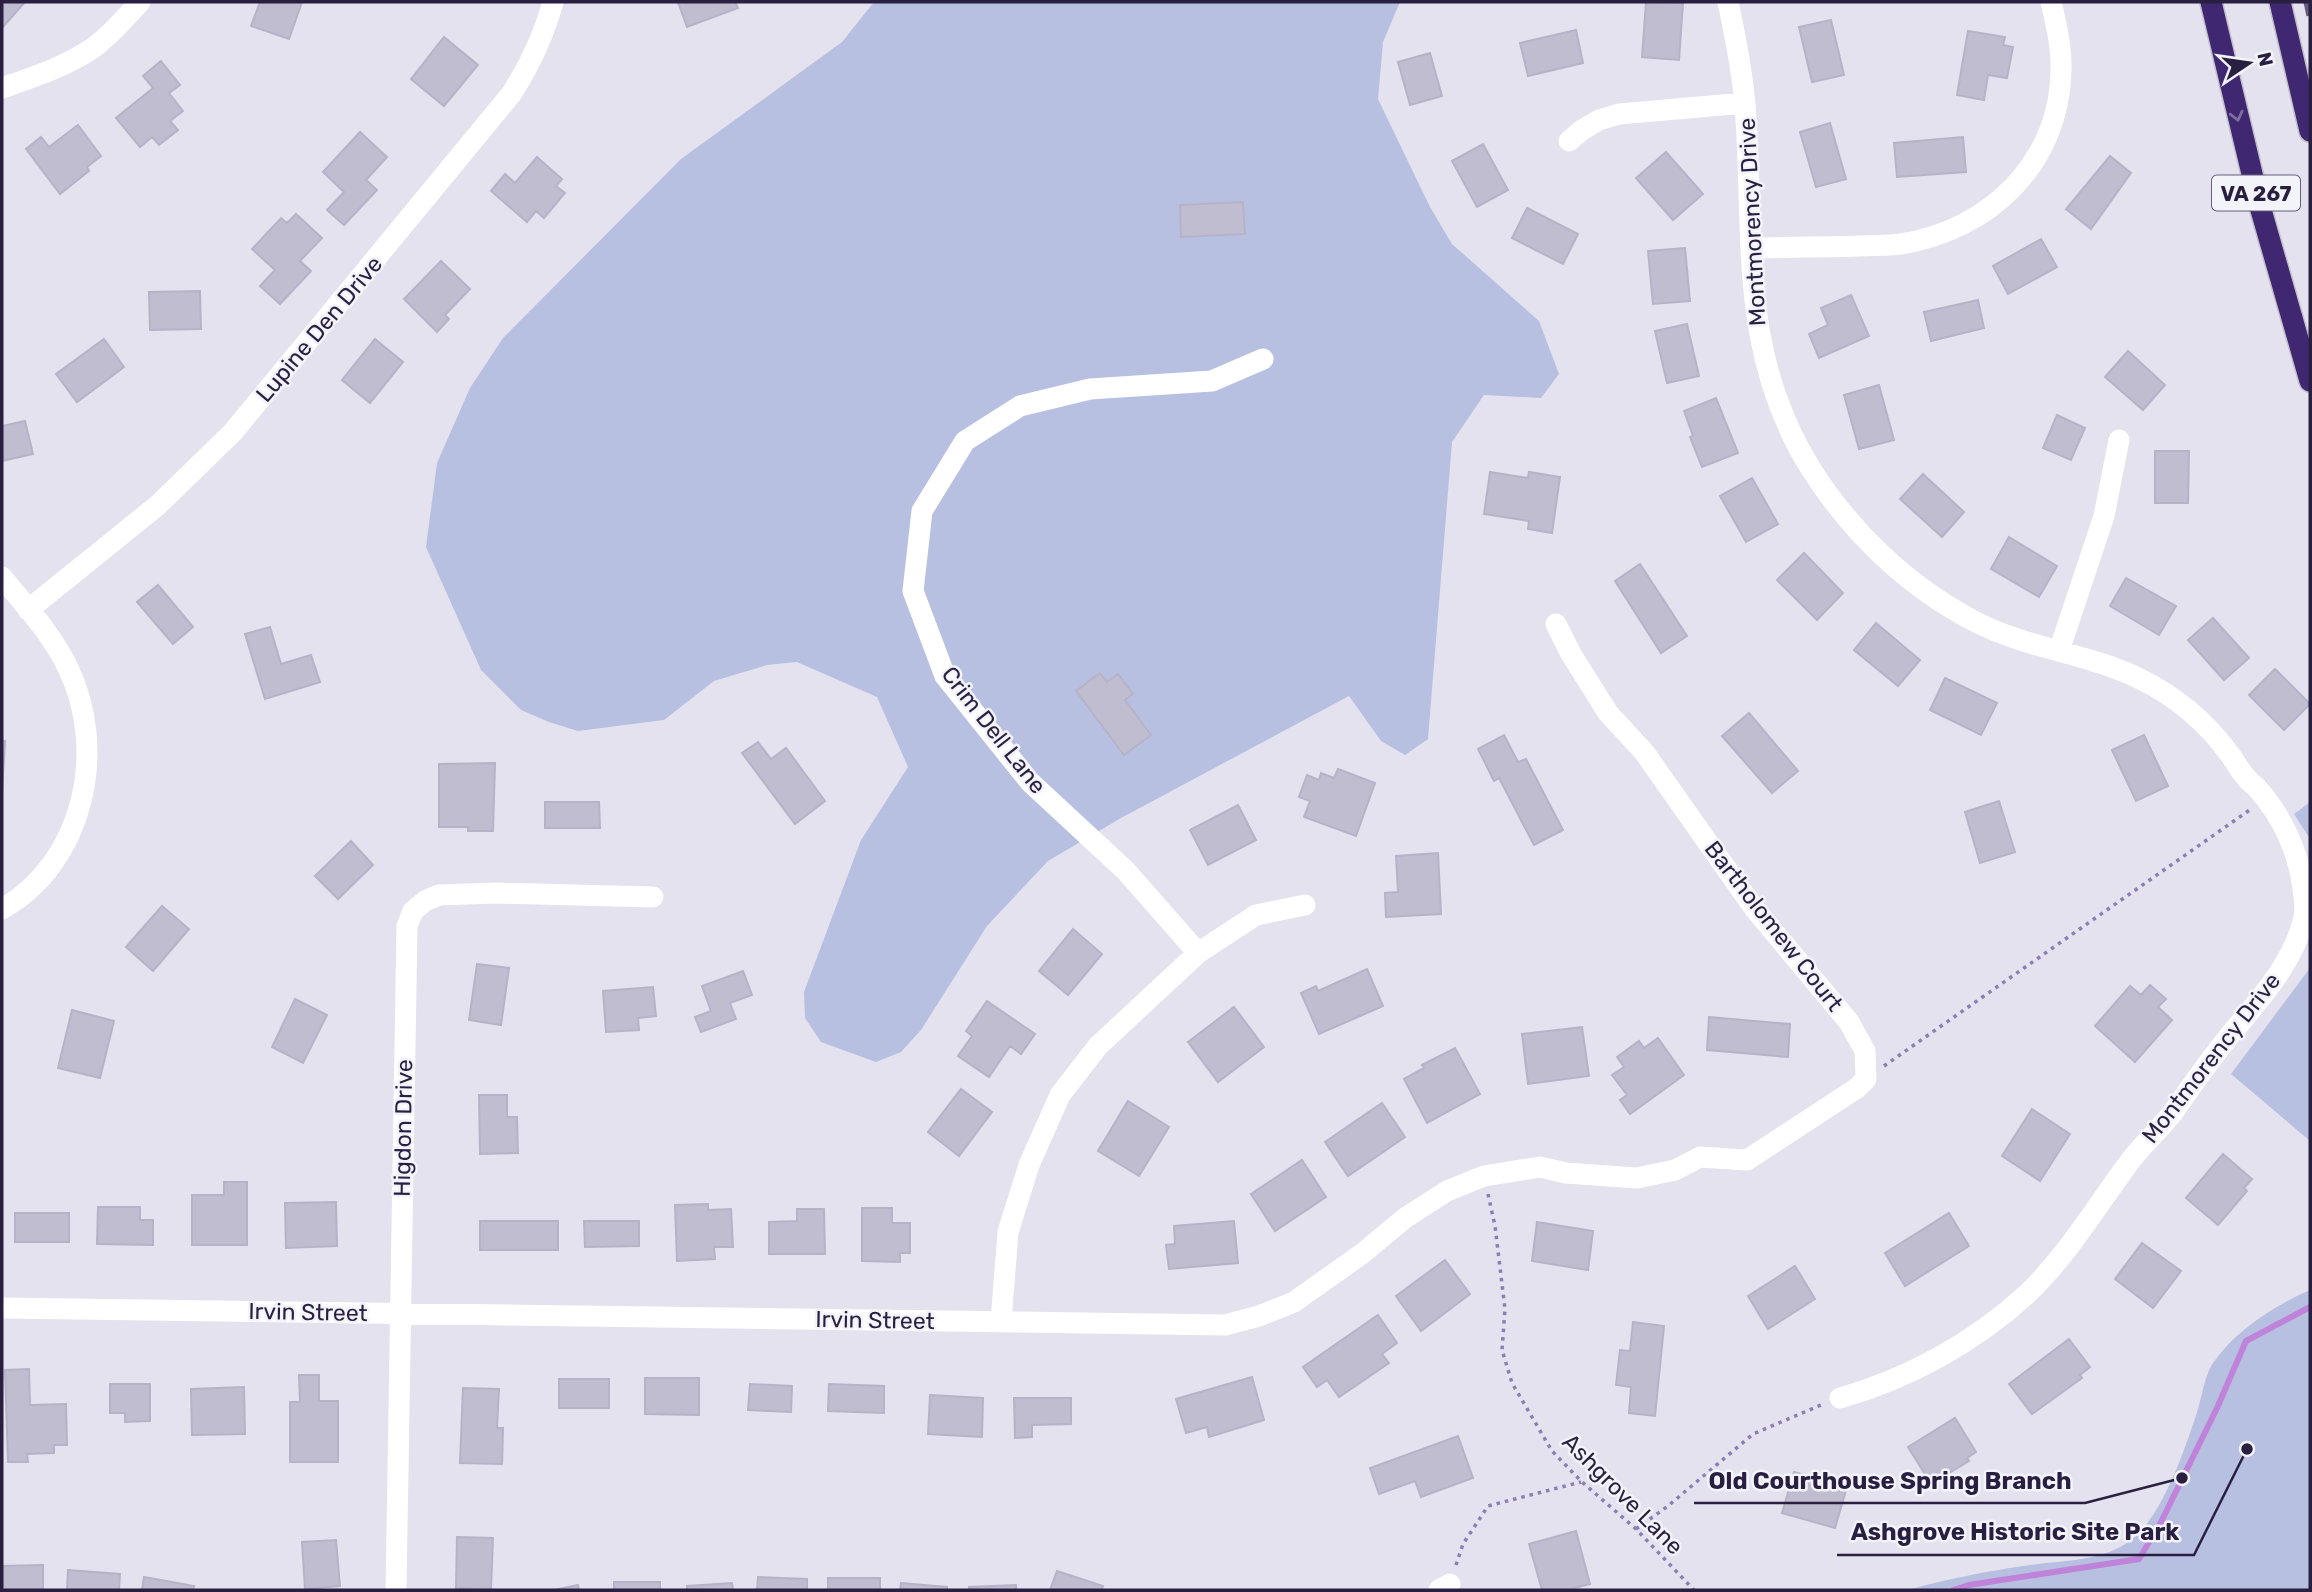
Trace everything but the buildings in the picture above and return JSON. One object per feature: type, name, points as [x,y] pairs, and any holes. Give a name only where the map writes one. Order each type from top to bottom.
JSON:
[{"type":"highway","name":"VA 267","points":[[2211,2],[2259,203],[2310,381]]},
{"type":"highway","points":[[2280,2],[2309,129]]},
{"type":"street","points":[[2,88],[63,65],[93,48],[140,2]]},
{"type":"street","name":"Lupine Den Drive","points":[[28,610],[158,505],[233,432],[512,93],[530,65],[545,31],[553,2]]},
{"type":"street","name":"Montmorency Drive","points":[[1728,2],[1739,52],[1745,103],[1754,305],[1761,347],[1772,387],[1799,448],[1835,504],[1860,534],[1892,565],[1941,601],[1989,628],[2012,637],[2114,667],[2146,681],[2175,699],[2210,731],[2265,799],[2292,841],[2302,881],[2306,914],[2291,952],[2260,1002],[2231,1034],[2163,1125],[2134,1156],[2054,1264],[2026,1295],[1954,1348],[1875,1388],[1840,1398]]},
{"type":"street","points":[[1751,248],[1899,244],[1935,237],[1983,214],[2007,194],[2030,168],[2045,141],[2056,108],[2061,70],[2060,46],[2052,2]]},
{"type":"street","points":[[1569,141],[1599,120],[1619,114],[1745,103]]},
{"type":"street","name":"Crim Dell Lane","points":[[1198,953],[1126,871],[1030,782],[945,676],[913,591],[922,511],[965,441],[1020,406],[1090,388],[1212,381],[1263,359]]},
{"type":"street","points":[[2059,651],[2104,516],[2119,440]]},
{"type":"street","points":[[2,577],[57,646],[70,670],[79,695],[85,726],[87,758],[77,819],[66,844],[51,867],[32,888],[2,909]]},
{"type":"street","name":"Bartholomew Court","points":[[1556,624],[1571,654],[1608,713],[1644,752],[1754,908],[1849,1022],[1866,1051],[1866,1079]]},
{"type":"street","name":"Higdon Drive","points":[[396,1590],[407,926],[413,911],[425,901],[439,895],[495,893],[653,897]]},
{"type":"street","points":[[1001,1321],[1007,1232],[1029,1166],[1060,1095],[1098,1046],[1198,953],[1256,915],[1305,905]]},
{"type":"street","name":"Irvin Street","points":[[2,1308],[1226,1325],[1294,1302],[1363,1253],[1405,1218],[1447,1191],[1484,1175],[1540,1167],[1566,1173],[1637,1178],[1675,1170],[1700,1157],[1747,1160],[1857,1088],[1866,1079]]},
{"type":"path","points":[[1866,1079],[2265,799]]},
{"type":"path","name":"Ashgrove Lane","points":[[1484,1175],[1495,1226],[1505,1309],[1502,1350],[1512,1383],[1552,1451],[1636,1530],[1694,1590]]},
{"type":"path","points":[[1636,1530],[1754,1434],[1840,1398]]},
{"type":"path","points":[[1444,1587],[1463,1544],[1488,1506],[1582,1482]]},
{"type":"shaded area","points":[[874,2],[1400,2],[1383,42],[1378,99],[1430,207],[1452,244],[1539,321],[1559,374],[1541,398],[1484,395],[1452,442],[1428,739],[1405,755],[1381,741],[1349,696],[1121,818],[1048,861],[987,926],[921,1030],[901,1052],[876,1062],[821,1042],[805,1018],[804,992],[861,840],[908,767],[877,697],[797,662],[767,665],[714,681],[664,720],[578,731],[549,722],[521,710],[481,670],[426,547],[437,463],[470,388],[503,338],[681,159],[842,42]]},
{"type":"shaded area","points":[[2310,802],[2310,839],[2294,814]]},
{"type":"shaded area","points":[[2310,968],[2310,1141],[2231,1074]]},
{"type":"shaded area","points":[[2310,1290],[2310,1590],[1908,1590],[1994,1571],[2093,1557],[2131,1540],[2153,1515],[2172,1479],[2213,1363],[2233,1340],[2257,1320]]},
{"type":"waterway","points":[[1953,1590],[1969,1585],[2139,1559],[2160,1524],[2217,1408],[2246,1341],[2310,1307]]},
{"type":"railway","points":[[2306,2],[2310,21]]},
{"type":"place","name":"Ashgrove Historic Site Park","points":[[2247,1449]]},
{"type":"place","name":"Old Courthouse Spring Branch","points":[[2182,1478]]}]
